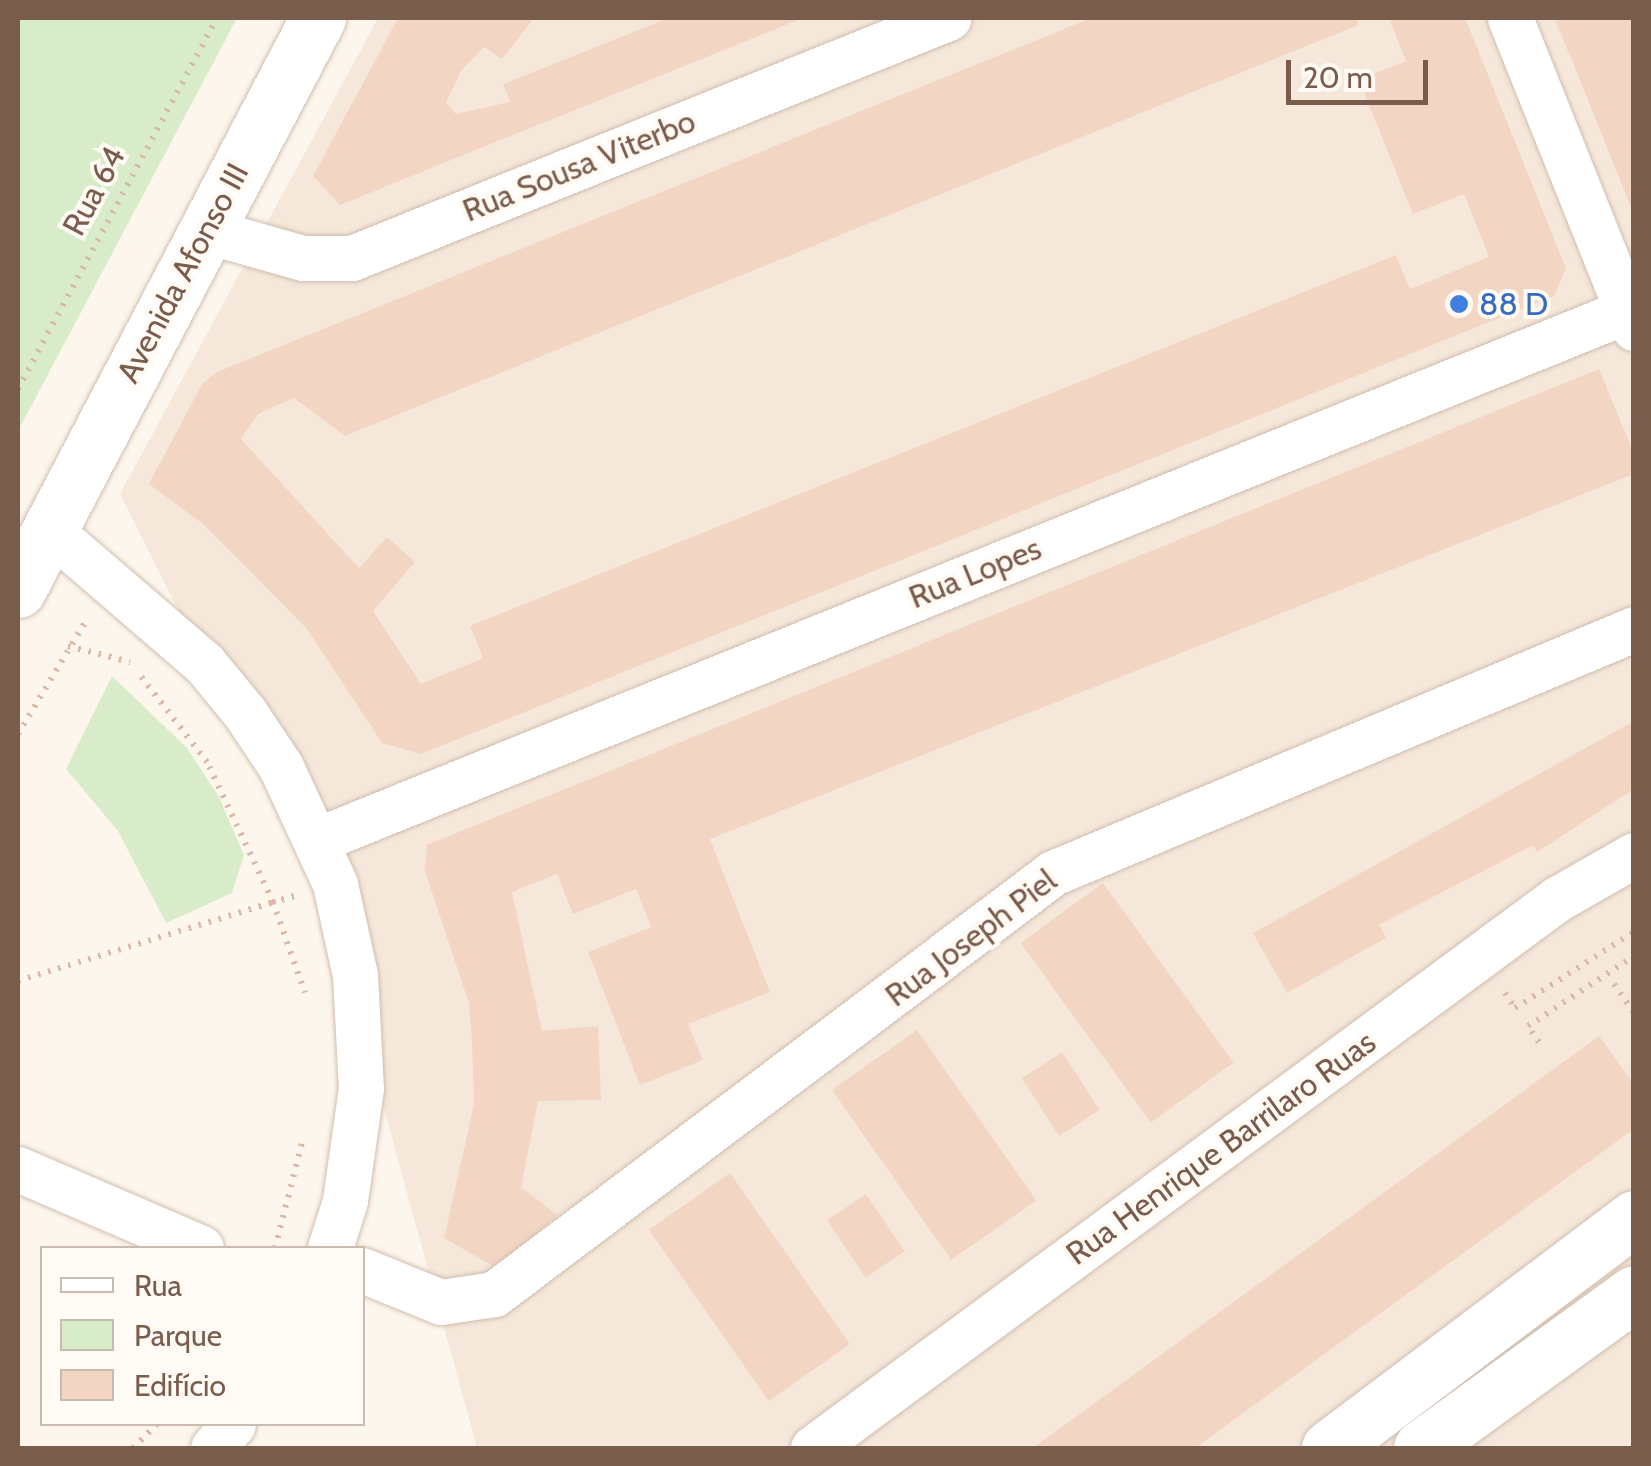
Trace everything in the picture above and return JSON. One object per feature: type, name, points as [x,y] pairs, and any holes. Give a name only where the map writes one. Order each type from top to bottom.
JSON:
[{"type":"street","name":"Avenida Afonso III","points":[[18,590],[318,18]]},
{"type":"street","name":"Rua Sousa Viterbo","points":[[204,230],[303,258],[352,258],[948,18]]},
{"type":"street","points":[[1510,18],[1631,316]]},
{"type":"street","name":"Rua Lopes","points":[[316,840],[1631,316]]},
{"type":"street","points":[[48,529],[204,664],[282,767],[316,840],[345,923],[360,1032],[355,1145],[330,1246]]},
{"type":"street","name":"Rua Joseph Piel","points":[[365,1271],[441,1302],[494,1294],[1053,873],[1634,630]]},
{"type":"street","name":"Rua Henrique Barrilaro Ruas","points":[[813,1448],[1557,899],[1634,855]]},
{"type":"street","points":[[18,1169],[196,1246]]},
{"type":"street","points":[[1329,1448],[1634,1218]]},
{"type":"street","points":[[1421,1448],[1634,1293]]},
{"type":"street","points":[[213,1448],[232,1426]]},
{"type":"path","name":"Rua 64","points":[[18,389],[217,18]]},
{"type":"path","points":[[18,734],[68,646],[90,616]]},
{"type":"path","points":[[68,646],[131,662],[208,762],[273,902],[306,1005]]},
{"type":"path","points":[[18,980],[273,902]]},
{"type":"path","points":[[1504,992],[1515,1008],[1634,932]]},
{"type":"path","points":[[1595,956],[1606,972]]},
{"type":"path","points":[[1538,1042],[1528,1026],[1634,956]]},
{"type":"path","points":[[1614,984],[1634,1013]]},
{"type":"path","points":[[276,1246],[306,1130]]},
{"type":"path","points":[[132,1448],[156,1426]]},
{"type":"shaded area","points":[[378,18],[1633,18],[1633,1448],[477,1448],[330,912],[120,494]]},
{"type":"green space","points":[[18,18],[237,18],[18,431]]},
{"type":"green space","points":[[112,676],[187,748],[219,797],[244,855],[232,893],[166,923],[118,831],[66,769]]},
{"type":"building","points":[[398,18],[534,18],[502,59],[484,47],[461,71],[446,103],[456,114],[510,102],[503,84],[668,18],[803,18],[340,205],[313,176]]},
{"type":"building","points":[[1091,18],[1356,18],[1358,25],[345,436],[294,398],[258,414],[241,439],[359,568],[387,537],[415,562],[373,611],[421,684],[483,658],[470,626],[1396,255],[1410,289],[1489,257],[1464,194],[1413,214],[1359,80],[1406,61],[1389,18],[1465,18],[1566,268],[1554,296],[421,754],[382,743],[307,629],[203,524],[149,484],[202,384],[217,372]]},
{"type":"building","points":[[1554,18],[1634,18],[1634,215],[1573,63]]},
{"type":"building","points":[[1599,369],[1634,454],[1634,474],[710,839],[770,992],[688,1024],[703,1060],[640,1085],[588,952],[651,927],[636,889],[573,914],[557,874],[512,892],[542,1031],[598,1026],[601,1100],[538,1101],[521,1187],[557,1215],[498,1269],[444,1238],[474,1105],[472,1041],[469,1003],[425,871],[427,845]]},
{"type":"building","points":[[1634,721],[1634,789],[1537,852],[1533,845],[1379,925],[1386,938],[1287,993],[1253,933]]},
{"type":"building","points":[[1103,883],[1233,1063],[1151,1123],[1020,943]]},
{"type":"building","points":[[917,1030],[1036,1200],[951,1260],[832,1090]]},
{"type":"building","points":[[1599,1036],[1634,1084],[1634,1129],[1195,1448],[1033,1448]]},
{"type":"building","points":[[1062,1052],[1100,1110],[1059,1136],[1022,1078]]},
{"type":"building","points":[[730,1173],[850,1344],[769,1401],[649,1230]]},
{"type":"building","points":[[866,1194],[905,1251],[866,1277],[827,1220]]},
{"type":"place","name":"88 D","points":[[1459,304]]}]
